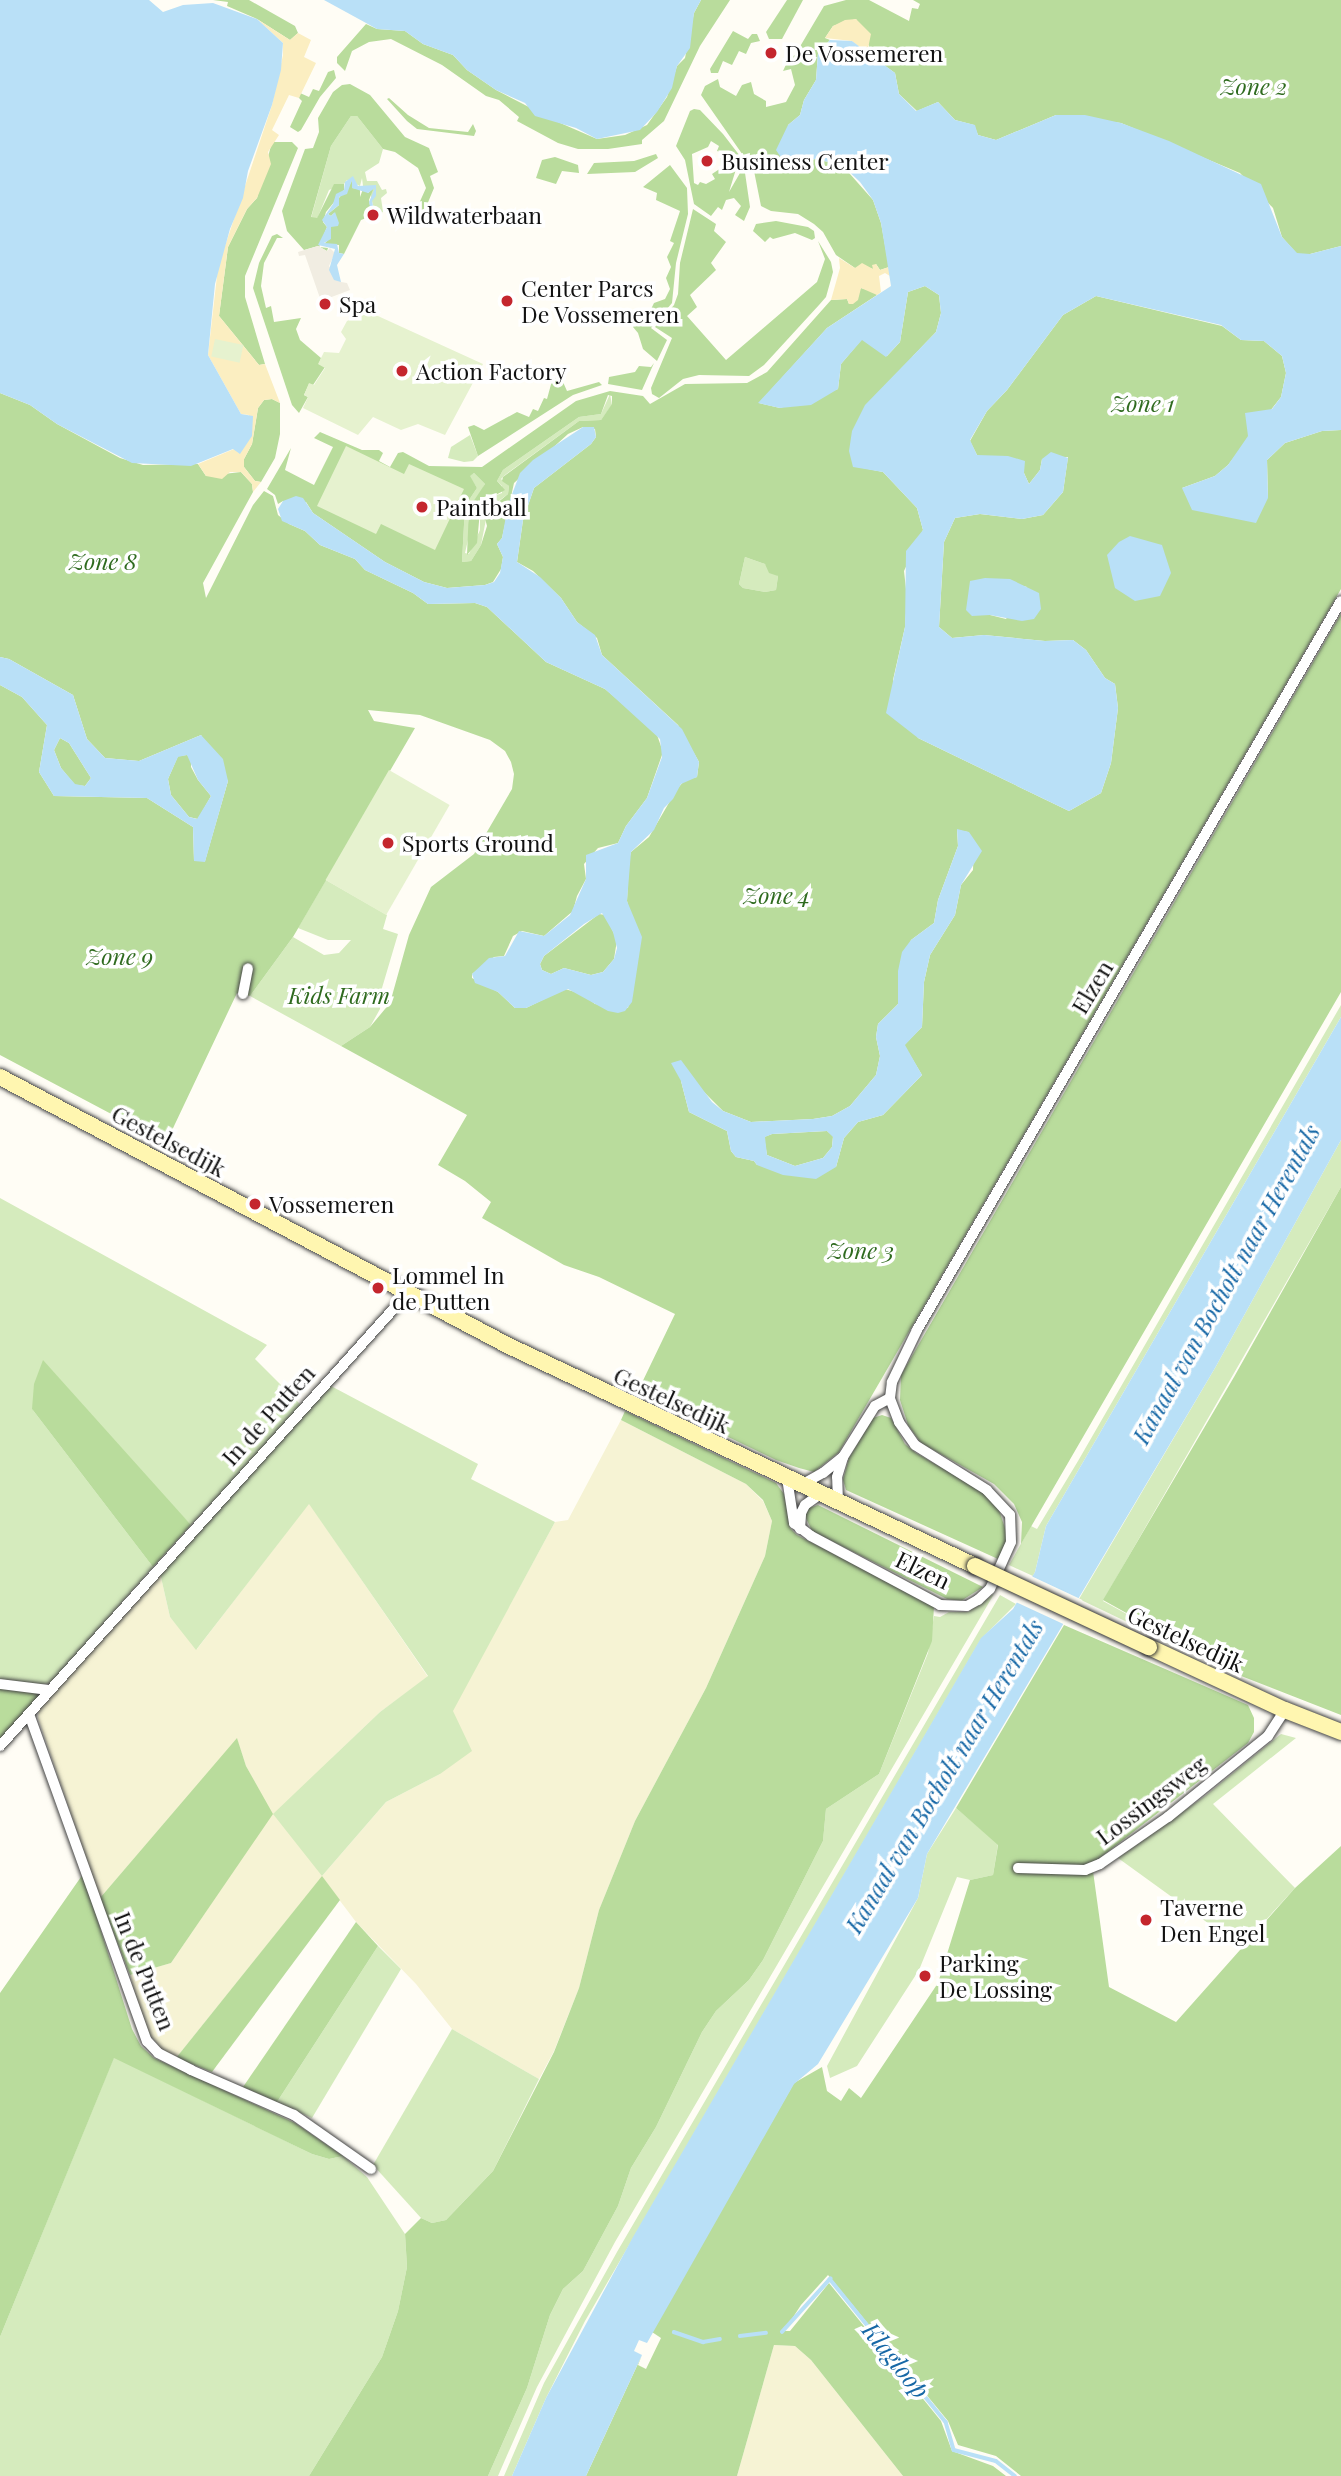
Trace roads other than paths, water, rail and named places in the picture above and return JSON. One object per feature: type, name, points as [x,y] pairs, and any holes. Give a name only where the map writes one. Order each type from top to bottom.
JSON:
[{"type":"main road","name":"Gestelsedijk","points":[[0,1077],[407,1294],[605,1393],[1285,1710],[1341,1732]]},
{"type":"street","name":"Elzen","points":[[800,1529],[940,1605],[967,1606],[990,1589],[1011,1542],[1010,1514],[987,1489],[915,1446],[899,1422],[890,1398],[892,1382],[917,1330],[1341,601]]},
{"type":"street","points":[[243,994],[248,968]]},
{"type":"street","name":"In de Putten","points":[[0,1746],[407,1294]]},
{"type":"street","name":"Elzen","points":[[838,1502],[837,1477],[843,1457],[875,1406],[890,1398]]},
{"type":"street","name":"Elzen","points":[[794,1481],[823,1473],[843,1457]]},
{"type":"street","points":[[794,1481],[791,1510],[794,1523],[800,1529]]},
{"type":"street","points":[[800,1529],[801,1513],[805,1505],[820,1494]]},
{"type":"street","points":[[0,1684],[48,1690]]},
{"type":"street","name":"Lossingsweg","points":[[1018,1868],[1085,1870],[1100,1864],[1168,1817],[1268,1736],[1285,1710]]},
{"type":"street","name":"In de Putten","points":[[29,1714],[147,2041],[158,2053],[191,2070],[294,2115],[371,2169]]},
{"type":"water","points":[[0,0],[149,0],[163,12],[183,5],[213,3],[257,19],[283,43],[281,70],[272,105],[248,171],[243,198],[230,229],[215,284],[208,355],[241,414],[253,416],[252,436],[240,454],[233,449],[191,466],[132,463],[57,424],[30,405],[0,393]]},
{"type":"water","points":[[324,0],[701,0],[694,13],[690,48],[677,66],[672,88],[657,112],[640,130],[597,139],[576,128],[535,116],[525,103],[496,90],[467,70],[453,55],[423,44],[405,31],[377,29]]},
{"type":"water","points":[[830,40],[852,41],[895,73],[899,94],[916,111],[938,102],[955,120],[975,125],[978,135],[996,140],[1056,115],[1085,115],[1121,123],[1169,141],[1261,184],[1282,237],[1297,253],[1310,254],[1341,246],[1341,430],[1322,431],[1285,443],[1267,460],[1268,498],[1256,523],[1192,510],[1182,488],[1215,476],[1228,465],[1248,436],[1245,413],[1272,409],[1281,397],[1286,373],[1282,356],[1264,341],[1241,340],[1221,325],[1096,296],[1063,315],[1007,390],[987,411],[970,440],[977,455],[1008,456],[1025,461],[1024,473],[1029,484],[1040,470],[1042,459],[1051,452],[1068,458],[1063,492],[1043,515],[1022,519],[980,514],[955,518],[944,542],[939,627],[952,638],[984,635],[1045,641],[1073,640],[1086,650],[1105,678],[1115,684],[1118,708],[1111,763],[1101,793],[1069,811],[918,738],[886,713],[905,627],[906,551],[923,530],[917,508],[883,472],[853,467],[849,451],[852,431],[865,405],[936,332],[941,313],[939,295],[925,286],[908,292],[900,342],[886,357],[862,340],[841,364],[838,389],[811,405],[780,408],[758,403],[827,328],[891,286],[881,223],[873,200],[860,182],[842,165],[815,159],[788,168],[776,150],[788,125],[800,115],[804,100],[816,80],[818,53]]},
{"type":"water","name":"Wildwaterbaan","points":[[353,176],[358,186],[376,185],[376,196],[372,201],[375,215],[372,216],[369,202],[375,188],[368,193],[352,188],[352,180],[347,194],[339,197],[339,205],[328,214],[331,216],[335,212],[339,223],[338,226],[331,227],[331,239],[324,243],[337,244],[339,253],[344,254],[337,265],[341,282],[334,280],[329,270],[335,249],[318,245],[327,227],[322,220],[336,194],[344,190],[345,182]]},
{"type":"water","points":[[583,427],[594,427],[596,437],[591,444],[534,488],[523,520],[517,562],[540,577],[561,598],[577,622],[595,635],[602,655],[682,729],[699,762],[697,777],[681,784],[673,799],[664,808],[654,830],[631,852],[627,901],[642,937],[632,1002],[625,1011],[618,1013],[608,1011],[568,989],[526,1008],[515,1008],[498,992],[475,983],[472,974],[489,958],[505,956],[519,931],[544,936],[570,915],[586,879],[586,855],[618,843],[626,826],[647,798],[662,757],[660,739],[605,689],[546,662],[487,607],[475,603],[428,604],[413,593],[365,570],[355,559],[320,545],[305,531],[282,521],[278,509],[283,501],[296,496],[303,498],[313,513],[385,562],[424,582],[447,588],[485,585],[494,582],[500,573],[503,557],[497,544],[502,538],[508,505],[520,473],[533,460]],"holes":[[[602,913],[613,932],[617,948],[614,959],[603,972],[591,975],[564,968],[551,974],[542,970],[540,964],[544,956]]]},
{"type":"water","points":[[1130,536],[1162,545],[1171,573],[1160,596],[1135,601],[1115,588],[1107,555],[1119,542]]},
{"type":"water","points":[[985,578],[1010,579],[1039,593],[1041,609],[1034,619],[1022,621],[990,615],[972,616],[966,610],[970,581]]},
{"type":"water","points":[[0,657],[9,659],[73,695],[87,739],[105,758],[139,761],[201,735],[223,759],[228,781],[205,862],[194,861],[193,827],[147,798],[54,796],[39,772],[47,725],[22,697],[0,685]],"holes":[[[60,738],[69,743],[91,778],[85,786],[75,784],[61,768],[54,750]],[[187,755],[198,780],[211,796],[197,819],[189,817],[171,795],[168,779],[178,757]]]},
{"type":"water","points":[[957,829],[969,832],[982,851],[961,885],[955,915],[930,955],[924,982],[922,1027],[905,1045],[922,1075],[883,1115],[858,1122],[844,1138],[836,1167],[816,1179],[783,1175],[757,1165],[754,1161],[736,1157],[731,1151],[727,1131],[689,1112],[681,1081],[671,1063],[681,1060],[712,1102],[723,1111],[751,1122],[832,1116],[850,1106],[876,1075],[880,1056],[876,1037],[878,1024],[898,1004],[898,971],[902,952],[911,940],[934,923],[938,900],[958,846]],"holes":[[[827,1131],[833,1137],[832,1147],[823,1158],[795,1166],[767,1155],[765,1137],[772,1134]]]},
{"type":"water","name":"Kanaal van Bocholt naar Herentals","points":[[1341,1017],[1341,1140],[1215,1368],[927,1854],[918,1898],[818,2064],[794,2084],[647,2343],[639,2340],[634,2351],[642,2355],[586,2476],[512,2476],[546,2398],[633,2237],[981,1638],[1013,1609],[1035,1572],[1046,1526]]},
{"type":"waterway","name":"Klagloop","points":[[782,2332],[830,2279],[946,2422],[954,2450],[996,2461],[1015,2476]]},
{"type":"waterway","name":"Klagloop","points":[[674,2332],[703,2342],[720,2339]]},
{"type":"waterway","name":"Klagloop","points":[[740,2336],[766,2333]]},
{"type":"place","name":"De Vossemeren","points":[[771,53]]},
{"type":"place","name":"Business Center","points":[[707,161]]},
{"type":"place","name":"Wildwaterbaan","points":[[373,215]]},
{"type":"place","name":"Center Parcs De Vossemeren","points":[[507,301]]},
{"type":"place","name":"Spa","points":[[325,304]]},
{"type":"place","name":"Action Factory","points":[[402,371]]},
{"type":"place","name":"Paintball","points":[[422,507]]},
{"type":"place","name":"Sports Ground","points":[[388,843]]},
{"type":"place","name":"Vossemeren","points":[[255,1204]]},
{"type":"place","name":"Lommel In de Putten","points":[[378,1288]]},
{"type":"place","name":"Taverne Den Engel","points":[[1146,1920]]},
{"type":"place","name":"Parking De Lossing","points":[[925,1976]]},
{"type":"park label","name":"Zone 2","points":[[1254,86]]},
{"type":"park label","name":"Zone 1","points":[[1143,403]]},
{"type":"park label","name":"Zone 8","points":[[103,561]]},
{"type":"park label","name":"Zone 4","points":[[777,895]]},
{"type":"park label","name":"Zone 9","points":[[120,956]]},
{"type":"park label","name":"Kids Farm","points":[[339,995]]},
{"type":"park label","name":"Zone 3","points":[[861,1250]]}]
